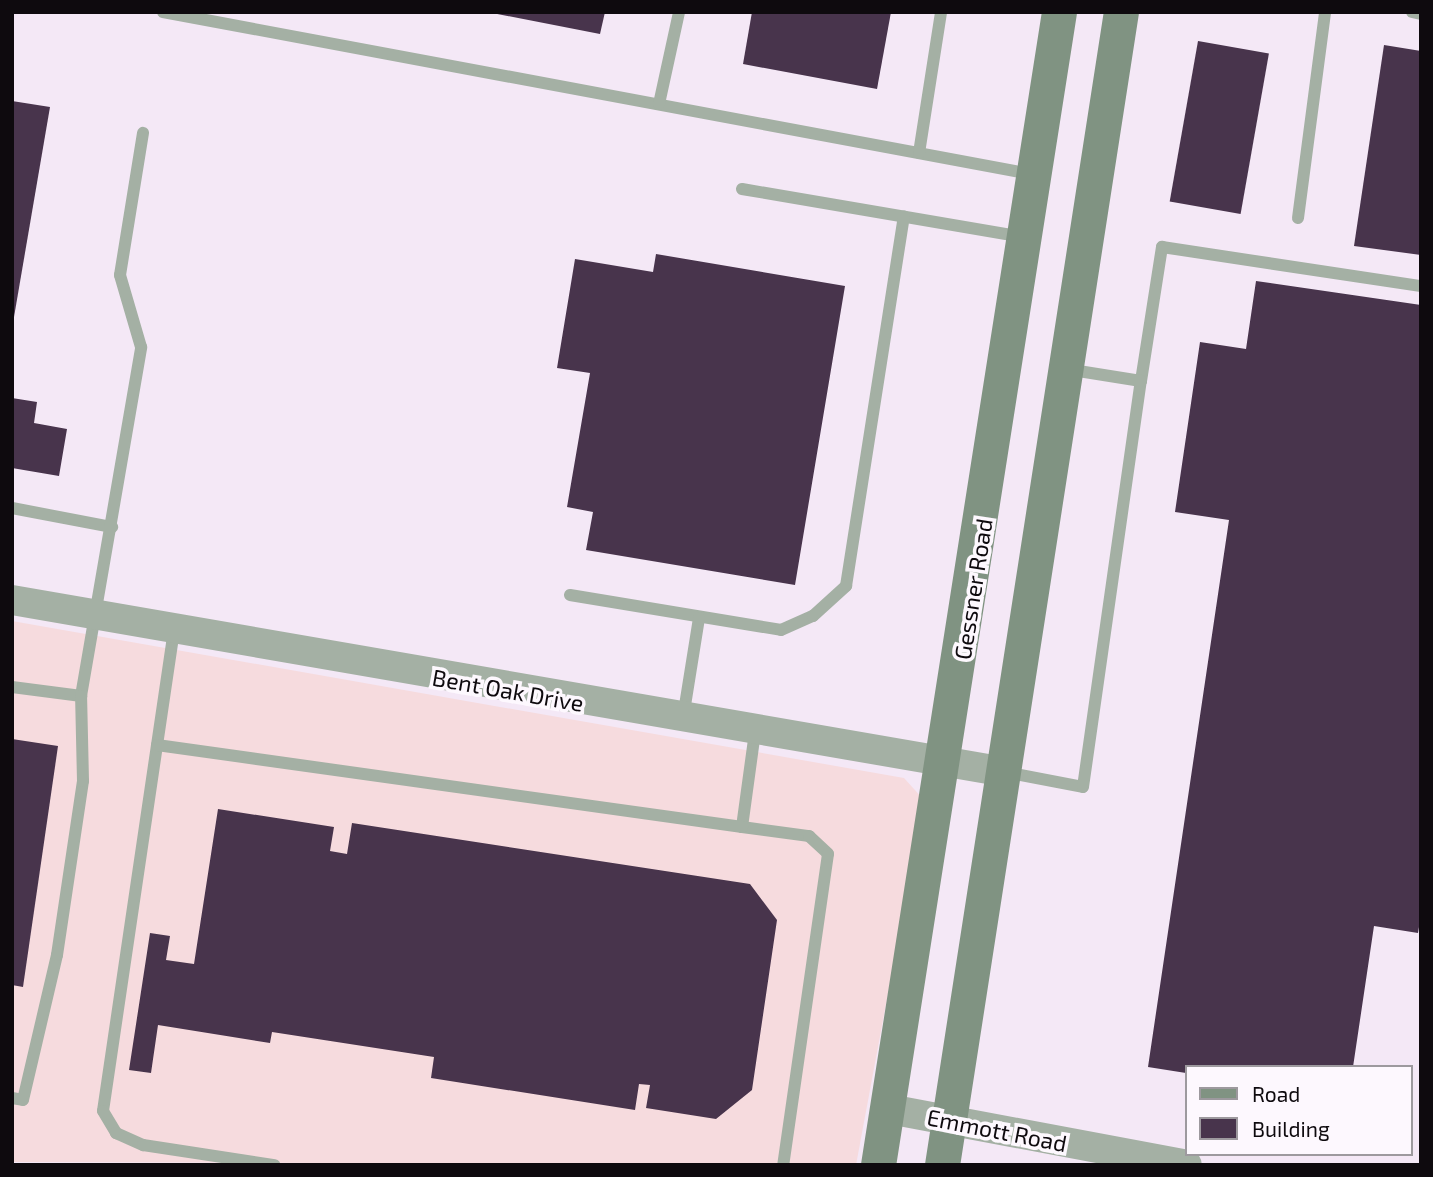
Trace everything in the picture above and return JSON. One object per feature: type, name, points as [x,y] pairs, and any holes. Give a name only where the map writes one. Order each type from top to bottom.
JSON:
[{"type":"main road","name":"Gessner Road","points":[[878,1165],[946,762],[1037,175],[1059,12]]},
{"type":"main road","points":[[942,1165],[1121,12]]},
{"type":"main road","points":[[1037,175],[1094,185]]},
{"type":"street","name":"Bent Oak Drive","points":[[12,600],[682,720],[1005,772]]},
{"type":"street","name":"Emmott Road","points":[[889,1109],[1187,1165]]},
{"type":"lane","points":[[163,12],[1037,175]]},
{"type":"lane","points":[[659,104],[679,12]]},
{"type":"lane","points":[[919,153],[941,12]]},
{"type":"lane","points":[[1298,218],[1325,12]]},
{"type":"lane","points":[[1412,12],[1421,14]]},
{"type":"lane","points":[[12,1098],[23,1100],[57,955],[83,781],[82,696],[98,616],[141,347],[120,275],[143,133]]},
{"type":"lane","points":[[742,190],[1027,237]]},
{"type":"lane","points":[[570,596],[780,630],[813,616],[846,586],[904,217]]},
{"type":"lane","points":[[1005,772],[1083,787],[1162,247],[1421,286]]},
{"type":"lane","points":[[1066,369],[1141,380]]},
{"type":"lane","points":[[12,508],[112,527]]},
{"type":"lane","points":[[682,720],[699,618]]},
{"type":"lane","points":[[174,630],[103,1111],[116,1133],[143,1144],[274,1165]]},
{"type":"lane","points":[[12,687],[82,696]]},
{"type":"lane","points":[[742,827],[755,732]]},
{"type":"lane","points":[[157,744],[809,836],[828,854],[783,1165]]},
{"type":"shaded area","points":[[12,621],[904,778],[924,800],[856,1165],[12,1162]]},
{"type":"building","points":[[487,12],[605,12],[600,34]]},
{"type":"building","points":[[752,12],[891,12],[877,89],[743,64]]},
{"type":"building","points":[[1198,41],[1269,54],[1241,214],[1170,202]]},
{"type":"building","points":[[1384,45],[1421,51],[1421,255],[1354,246]]},
{"type":"building","points":[[12,101],[50,107],[14,317],[12,317]]},
{"type":"building","points":[[656,254],[845,286],[795,585],[586,550],[593,512],[567,507],[590,373],[557,368],[575,259],[653,272]]},
{"type":"building","points":[[1256,281],[1421,305],[1421,915],[1418,933],[1374,926],[1353,1065],[1184,1065],[1184,1073],[1148,1067],[1229,520],[1175,512],[1200,342],[1246,349]]},
{"type":"building","points":[[12,398],[37,402],[34,423],[67,429],[59,476],[12,468]]},
{"type":"building","points":[[12,739],[58,746],[23,987],[12,985]]},
{"type":"building","points":[[218,809],[334,827],[330,851],[347,854],[352,823],[750,884],[777,920],[752,1090],[716,1119],[646,1108],[650,1085],[639,1084],[635,1110],[431,1078],[434,1057],[272,1032],[270,1043],[158,1025],[151,1073],[129,1070],[150,933],[170,936],[166,960],[194,964]]}]
